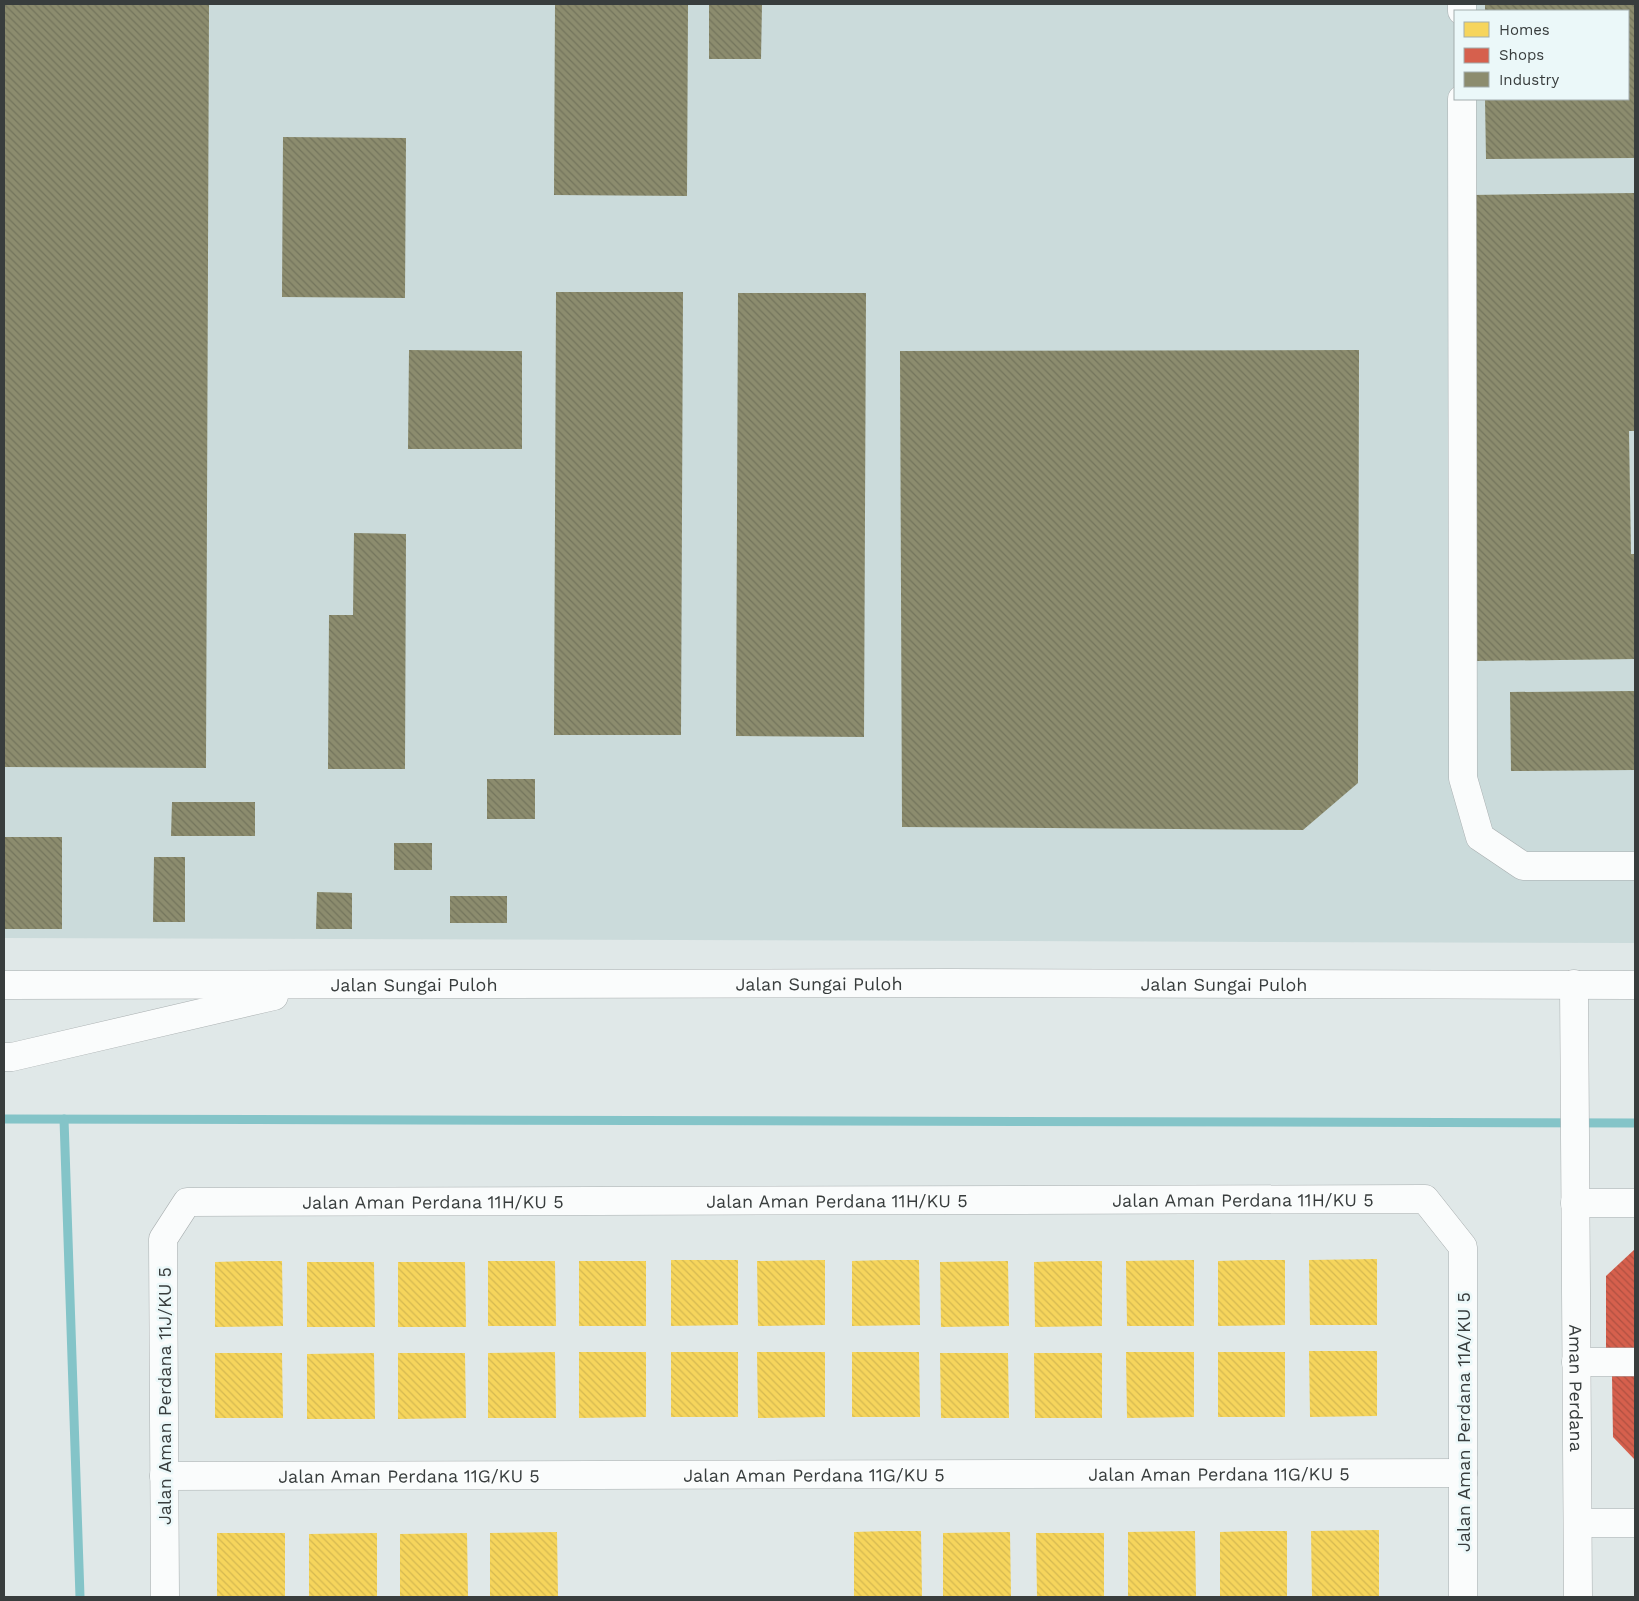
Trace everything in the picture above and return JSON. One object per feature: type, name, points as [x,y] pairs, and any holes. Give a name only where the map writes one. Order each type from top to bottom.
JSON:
[{"type":"street","points":[[1462,100],[1463,778],[1480,837],[1523,866],[1635,866]]},
{"type":"street","name":"Jalan Sungai Puloh","points":[[4,985],[1574,984],[1635,986]]},
{"type":"street","name":"Aman Perdana","points":[[1574,984],[1578,1597]]},
{"type":"street","points":[[4,1057],[12,1057],[322,985]]},
{"type":"street","points":[[1575,1190],[1635,1203]]},
{"type":"street","name":"Jalan Aman Perdana 11H/KU 5","points":[[187,1202],[1425,1198],[1463,1247]]},
{"type":"street","name":"Jalan Aman Perdana 11J/KU 5","points":[[165,1597],[163,1239],[187,1202]]},
{"type":"street","name":"Jalan Aman Perdana 11A/KU 5","points":[[1463,1247],[1463,1597]]},
{"type":"street","points":[[1576,1362],[1635,1362]]},
{"type":"street","name":"Jalan Aman Perdana 11G/KU 5","points":[[164,1476],[1463,1472]]},
{"type":"street","points":[[1578,1523],[1635,1523]]},
{"type":"shaded area","points":[[4,4],[1635,4],[1635,943],[4,938]]},
{"type":"building: Homes","points":[[1377,1259],[1377,1325],[1310,1325],[1309,1260]]},
{"type":"building: Homes","points":[[671,1260],[738,1260],[738,1325],[671,1326]]},
{"type":"building: Homes","points":[[825,1260],[825,1325],[758,1326],[757,1261]]},
{"type":"building: Homes","points":[[919,1260],[920,1325],[852,1326],[852,1261]]},
{"type":"building: Homes","points":[[1194,1260],[1194,1326],[1127,1326],[1126,1261]]},
{"type":"building: Homes","points":[[1285,1260],[1285,1325],[1218,1326],[1218,1261]]},
{"type":"building: Homes","points":[[282,1261],[283,1326],[215,1327],[215,1262]]},
{"type":"building: Homes","points":[[488,1261],[555,1261],[556,1326],[488,1326]]},
{"type":"building: Homes","points":[[579,1261],[646,1261],[646,1326],[579,1326]]},
{"type":"building: Homes","points":[[1008,1261],[1009,1326],[941,1327],[940,1262]]},
{"type":"building: Homes","points":[[1102,1261],[1102,1326],[1035,1327],[1034,1262]]},
{"type":"building: Homes","points":[[307,1262],[374,1262],[375,1327],[307,1327]]},
{"type":"building: Homes","points":[[398,1262],[465,1262],[466,1327],[398,1327]]},
{"type":"building: Homes","points":[[1309,1351],[1377,1351],[1377,1416],[1310,1417]]},
{"type":"building: Homes","points":[[555,1352],[556,1418],[488,1418],[488,1353]]},
{"type":"building: Homes","points":[[579,1352],[646,1352],[646,1417],[579,1418]]},
{"type":"building: Homes","points":[[671,1352],[738,1352],[738,1417],[671,1417]]},
{"type":"building: Homes","points":[[757,1352],[825,1352],[825,1417],[758,1418]]},
{"type":"building: Homes","points":[[852,1352],[919,1352],[920,1417],[852,1417]]},
{"type":"building: Homes","points":[[1126,1352],[1194,1352],[1194,1417],[1127,1418]]},
{"type":"building: Homes","points":[[1218,1352],[1285,1352],[1285,1417],[1218,1417]]},
{"type":"building: Homes","points":[[215,1353],[282,1353],[283,1418],[215,1418]]},
{"type":"building: Homes","points":[[374,1353],[375,1419],[307,1419],[307,1354]]},
{"type":"building: Homes","points":[[398,1353],[465,1353],[466,1418],[398,1419]]},
{"type":"building: Homes","points":[[940,1353],[1008,1353],[1009,1418],[941,1418]]},
{"type":"building: Homes","points":[[1034,1353],[1102,1353],[1102,1418],[1035,1418]]},
{"type":"building: Homes","points":[[1379,1530],[1379,1596],[1312,1597],[1311,1531]]},
{"type":"building: Homes","points":[[921,1531],[922,1597],[854,1597],[854,1532]]},
{"type":"building: Homes","points":[[1195,1531],[1196,1597],[1128,1597],[1128,1532]]},
{"type":"building: Homes","points":[[1287,1531],[1287,1597],[1220,1597],[1220,1532]]},
{"type":"building: Homes","points":[[557,1532],[558,1597],[490,1597],[490,1533]]},
{"type":"building: Homes","points":[[1010,1532],[1011,1597],[943,1597],[943,1533]]},
{"type":"building: Homes","points":[[217,1533],[285,1533],[285,1597],[217,1597]]},
{"type":"building: Homes","points":[[377,1533],[377,1597],[309,1597],[309,1534]]},
{"type":"building: Homes","points":[[467,1533],[468,1597],[400,1597],[400,1534]]},
{"type":"building: Homes","points":[[1036,1533],[1104,1533],[1104,1597],[1037,1597]]},
{"type":"building: Shops","points":[[1635,1249],[1635,1349],[1606,1349],[1606,1276]]},
{"type":"building: Shops","points":[[1612,1376],[1635,1376],[1635,1460],[1613,1437]]},
{"type":"building: Industry","points":[[4,4],[209,4],[206,768],[4,767]]},
{"type":"building: Industry","points":[[555,4],[688,4],[687,196],[554,195]]},
{"type":"building: Industry","points":[[709,4],[762,4],[761,59],[709,59]]},
{"type":"building: Industry","points":[[1485,4],[1635,4],[1635,158],[1486,159],[1485,100],[1629,100],[1629,10],[1485,10]]},
{"type":"building: Industry","points":[[283,137],[406,138],[405,298],[282,297]]},
{"type":"building: Industry","points":[[1635,193],[1635,431],[1629,431],[1631,554],[1635,554],[1635,659],[1476,661],[1470,195]]},
{"type":"building: Industry","points":[[556,292],[683,292],[681,735],[554,735]]},
{"type":"building: Industry","points":[[738,293],[866,293],[864,737],[736,736]]},
{"type":"building: Industry","points":[[409,350],[522,351],[522,449],[408,449]]},
{"type":"building: Industry","points":[[1359,350],[1358,783],[1303,830],[902,827],[900,351]]},
{"type":"building: Industry","points":[[354,533],[406,534],[405,769],[328,769],[329,615],[353,615]]},
{"type":"building: Industry","points":[[1635,691],[1635,770],[1511,771],[1510,692]]},
{"type":"building: Industry","points":[[487,779],[535,779],[535,819],[487,819]]},
{"type":"building: Industry","points":[[172,802],[255,802],[255,836],[171,836]]},
{"type":"building: Industry","points":[[4,837],[62,837],[62,929],[4,929]]},
{"type":"building: Industry","points":[[394,843],[432,843],[432,870],[394,870]]},
{"type":"building: Industry","points":[[154,857],[185,857],[185,922],[153,922]]},
{"type":"building: Industry","points":[[317,892],[352,893],[352,929],[316,929]]},
{"type":"building: Industry","points":[[450,896],[507,896],[507,923],[450,923]]},
{"type":"waterway","points":[[4,1119],[1635,1123]]},
{"type":"waterway","points":[[64,1119],[80,1597]]}]
